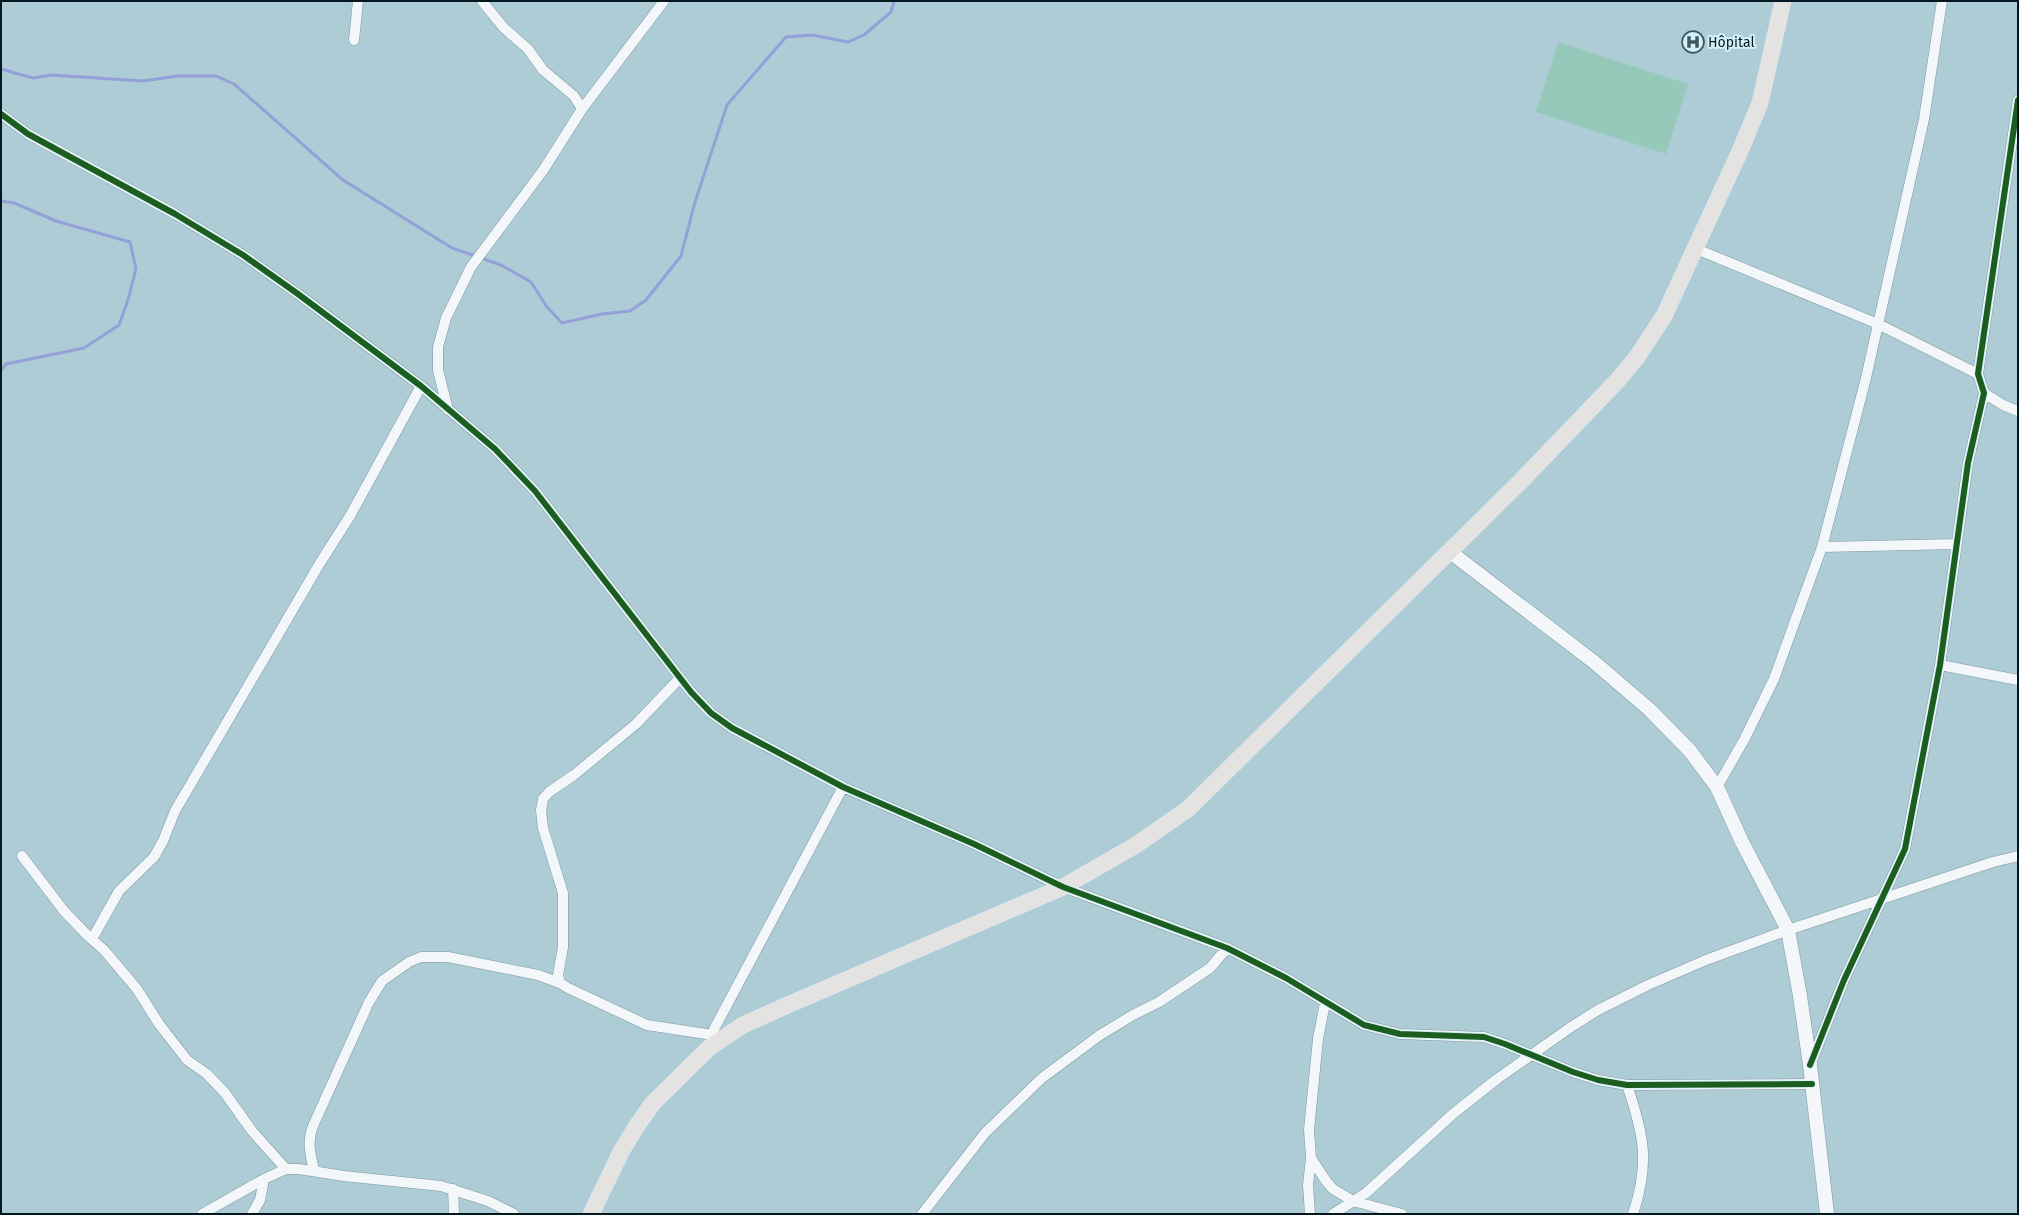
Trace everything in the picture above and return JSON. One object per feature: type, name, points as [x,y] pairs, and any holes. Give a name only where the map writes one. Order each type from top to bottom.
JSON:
[{"type":"main road","points":[[591,1214],[622,1150],[653,1103],[710,1047],[718,1036],[1063,887],[1136,845],[1188,809],[1585,414],[1617,381],[1637,357],[1664,316],[1694,248],[1740,151],[1760,103],[1784,1]]},
{"type":"main road","points":[[1449,551],[1594,662],[1650,710],[1690,751],[1717,787],[1742,842],[1788,930],[1800,996],[1810,1065],[1827,1214]]},
{"type":"street","points":[[354,40],[358,1]]},
{"type":"street","points":[[482,1],[504,28],[528,49],[543,70],[574,96],[582,109]]},
{"type":"street","points":[[448,410],[438,370],[438,347],[446,318],[471,267],[544,169],[582,109],[664,1]]},
{"type":"street","points":[[1717,787],[1747,734],[1774,679],[1822,547],[1878,324],[1924,119],[1942,1]]},
{"type":"street","points":[[1810,1065],[1880,899],[1899,864],[1905,849],[1940,666],[1968,463],[1984,393],[1978,374],[2016,131],[2018,100]]},
{"type":"street","points":[[1,114],[28,134],[175,214],[243,255],[421,386],[495,449],[535,491],[623,602],[680,678],[712,713],[732,728],[843,787],[974,844],[1063,887],[1227,948],[1286,978],[1325,1003],[1364,1025],[1400,1034],[1484,1037],[1598,1080],[1627,1085],[1812,1084]]},
{"type":"street","points":[[1694,248],[1878,324],[1978,374]]},
{"type":"street","points":[[92,940],[119,891],[154,857],[163,842],[175,811],[320,563],[350,516],[421,386]]},
{"type":"street","points":[[1984,393],[2003,405],[2018,411]]},
{"type":"street","points":[[1822,547],[1957,544]]},
{"type":"street","points":[[1940,666],[2018,680]]},
{"type":"street","points":[[560,983],[558,975],[563,947],[563,893],[543,828],[541,810],[543,799],[549,792],[574,775],[636,724],[680,678]]},
{"type":"street","points":[[314,1170],[309,1148],[309,1136],[368,1002],[382,981],[409,962],[421,957],[448,958],[538,975],[560,983],[647,1025],[718,1036],[843,787]]},
{"type":"street","points":[[22,856],[64,911],[92,940],[104,950],[137,989],[159,1024],[187,1060],[206,1074],[225,1093],[252,1131],[286,1169]]},
{"type":"street","points":[[1333,1214],[1366,1193],[1399,1165],[1454,1114],[1530,1055],[1598,1010],[1648,985],[1788,930],[1993,862],[2018,856]]},
{"type":"street","points":[[922,1214],[985,1134],[1042,1078],[1100,1035],[1133,1015],[1159,1002],[1210,968],[1227,948]]},
{"type":"street","points":[[1310,1214],[1308,1185],[1311,1158],[1309,1130],[1315,1063],[1325,1003]]},
{"type":"street","points":[[1627,1085],[1638,1116],[1644,1148],[1643,1174],[1633,1214]]},
{"type":"street","points":[[1311,1158],[1333,1189],[1353,1201],[1402,1214]]},
{"type":"street","points":[[202,1214],[264,1179],[286,1169],[314,1170],[344,1176],[414,1182],[458,1190],[488,1201],[514,1214]]},
{"type":"street","points":[[252,1214],[260,1200],[264,1179]]},
{"type":"street","points":[[454,1214],[458,1190]]},
{"type":"green space","points":[[1558,42],[1688,84],[1666,154],[1536,112]]},
{"type":"waterway","points":[[1,69],[33,78],[51,75],[143,81],[178,76],[216,76],[234,84],[343,180],[452,248],[501,265],[531,282],[547,307],[562,323],[602,314],[630,311],[646,300],[681,256],[695,202],[727,105],[786,37],[812,35],[848,42],[864,35],[891,12],[894,1]]},
{"type":"waterway","points":[[1,201],[14,203],[56,221],[130,242],[136,269],[128,300],[119,325],[84,348],[6,364],[1,371]]},
{"type":"cycle path","points":[[1810,1065],[1844,980],[1905,849],[1940,665],[1968,463],[1984,393],[1978,374],[2018,100]]},
{"type":"cycle path","points":[[1,114],[28,134],[175,214],[243,255],[421,386],[495,449],[535,491],[691,692],[711,713],[732,728],[843,787],[974,844],[1063,887],[1227,948],[1286,978],[1364,1025],[1400,1034],[1484,1037],[1573,1072],[1598,1080],[1627,1085],[1812,1084]]},
{"type":"place","name":"Hôpital","points":[[1693,42]]}]
